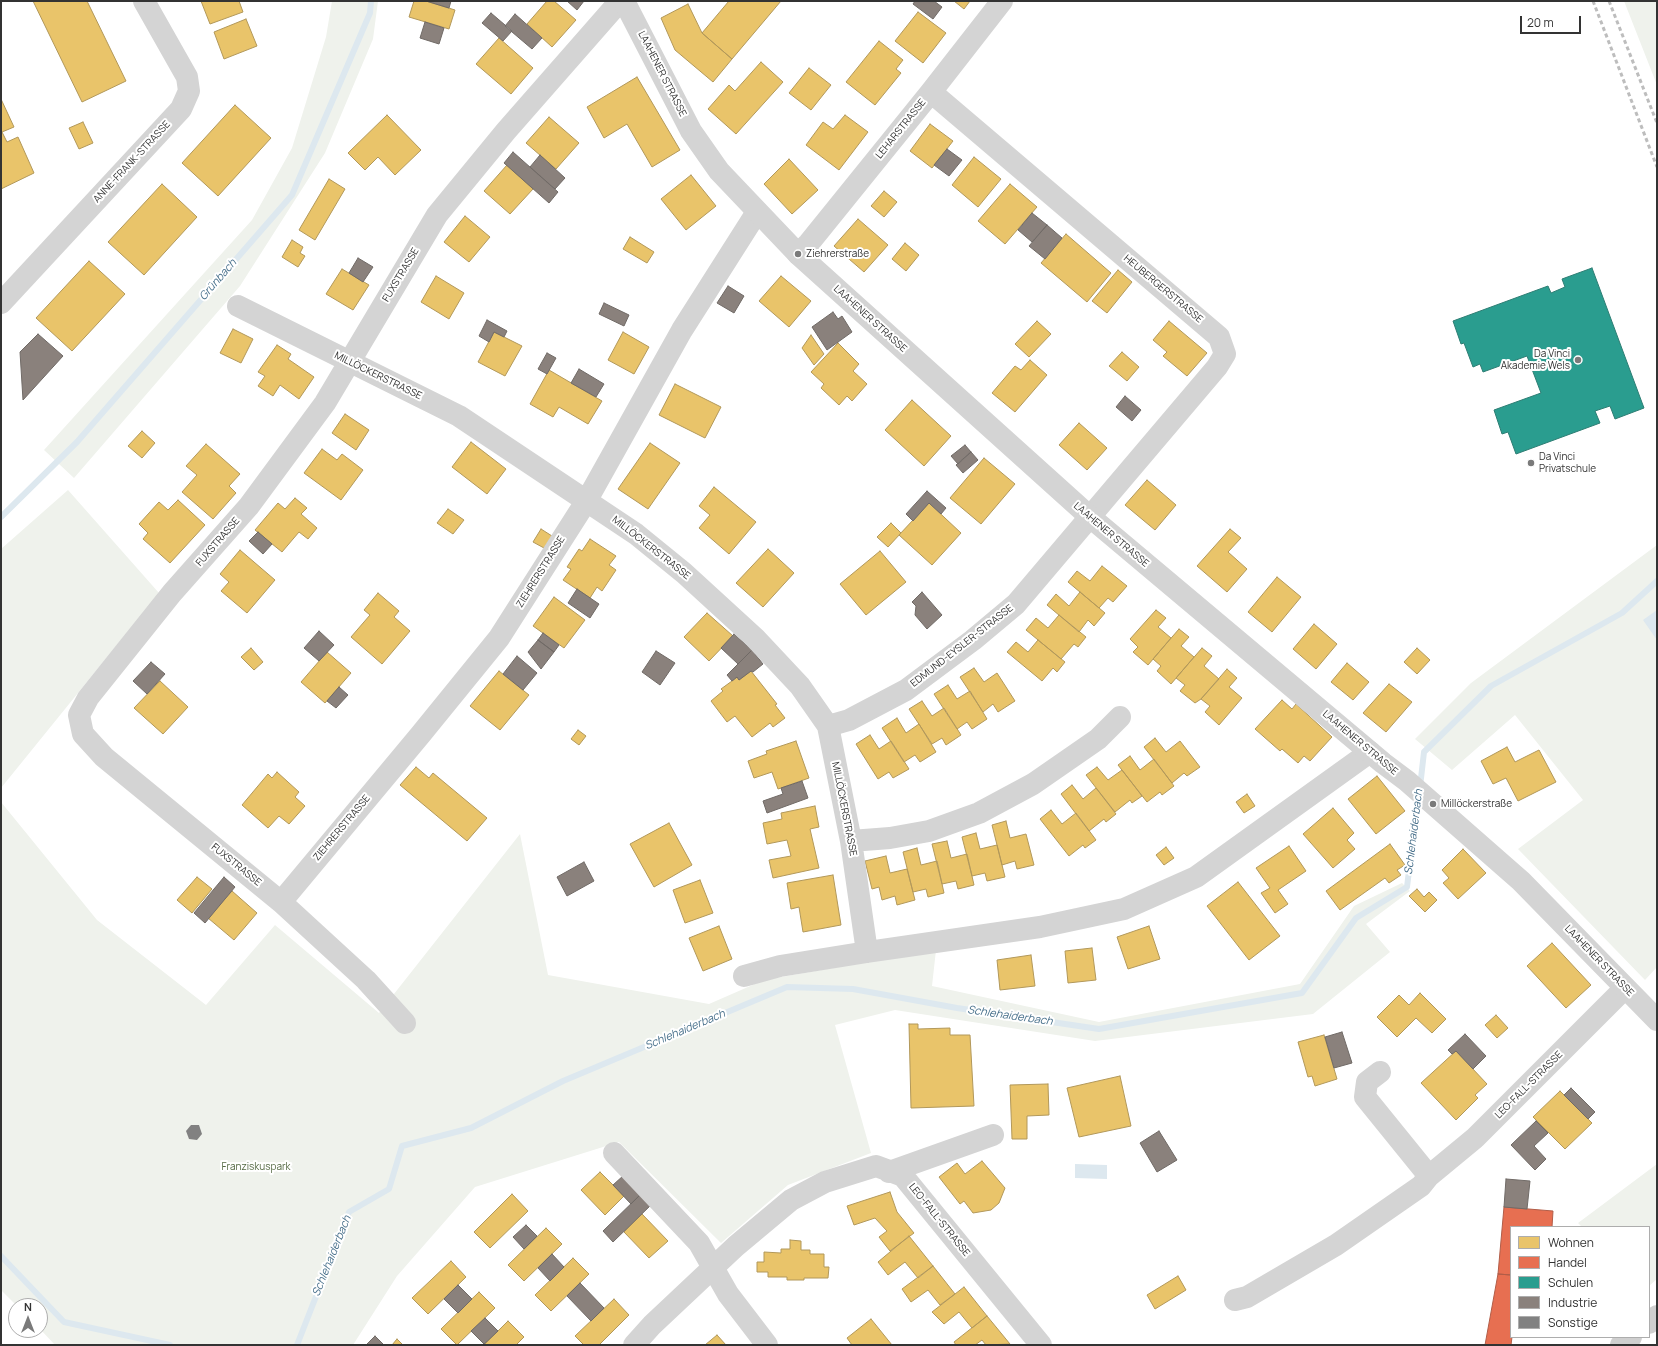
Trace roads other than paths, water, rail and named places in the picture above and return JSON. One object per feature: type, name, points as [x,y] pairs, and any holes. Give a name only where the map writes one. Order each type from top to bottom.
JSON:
[{"type":"main road","points":[[1621,1345],[1630,1338]]},
{"type":"street","name":"ANNE-FRANK-STRASSE","points":[[1,303],[181,109],[189,91],[187,78],[144,1]]},
{"type":"street","name":"FUXSTRASSE","points":[[405,1023],[366,980],[281,902],[104,757],[83,734],[79,715],[88,698],[167,599],[249,506],[325,403],[437,215],[506,131],[620,1]]},
{"type":"street","name":"LAAHENER STRASSE","points":[[624,1],[691,131],[720,171],[798,254],[1089,516],[1370,752],[1407,781],[1521,881],[1657,1020]]},
{"type":"street","name":"LEHARSTRASSE","points":[[798,254],[809,243],[931,92],[1002,1]]},
{"type":"street","name":"HEUBERGERSTRASSE","points":[[931,92],[1219,337],[1224,354],[1217,367],[1089,516]]},
{"type":"street","name":"ZIEHRERSTRASSE","points":[[281,902],[499,638],[586,500],[682,330],[757,212]]},
{"type":"street","name":"MILLÖCKERSTRASSE","points":[[238,306],[459,416],[636,534],[684,572],[755,638],[800,686],[828,726],[851,841],[866,952]]},
{"type":"street","name":"EDMUND-EYSLER-STRASSE","points":[[828,726],[849,720],[906,690],[973,640],[1016,604],[1089,516]]},
{"type":"street","points":[[851,841],[890,838],[929,831],[979,813],[1033,784],[1098,739],[1120,717]]},
{"type":"street","points":[[744,976],[780,966],[1040,927],[1124,909],[1196,877],[1370,752]]},
{"type":"street","name":"LEO-FALL-STRASSE","points":[[1235,1300],[1247,1297],[1336,1245],[1421,1186],[1429,1176],[1475,1138],[1625,988]]},
{"type":"street","points":[[1380,1072],[1367,1082],[1365,1097],[1429,1176]]},
{"type":"street","points":[[889,1172],[993,1134]]},
{"type":"street","points":[[614,1153],[699,1243],[728,1294],[767,1345]]},
{"type":"street","name":"LEO-FALL-STRASSE","points":[[634,1345],[652,1325],[712,1268],[791,1200],[825,1182],[876,1166],[903,1176],[1041,1345]]},
{"type":"waterway","name":"Grünbach","points":[[1,517],[77,442],[292,195],[370,13],[371,1]]},
{"type":"waterway","name":"Schlehaiderbach","points":[[1420,787],[1424,752],[1491,686],[1622,613],[1657,581]]},
{"type":"waterway","name":"Schlehaiderbach","points":[[297,1345],[349,1212],[389,1189],[402,1146],[471,1128],[563,1081],[787,987],[853,989],[957,1008],[1099,1029],[1302,993],[1356,918],[1407,887],[1418,798]]},
{"type":"waterway","name":"Schlehaiderbach","points":[[1,1256],[64,1322],[170,1345]]},
{"type":"railway","points":[[1593,1],[1657,167]]},
{"type":"railway","points":[[1609,1],[1657,123]]},
{"type":"place","name":"Ziehrerstraße","points":[[798,254]]},
{"type":"place","name":"Da Vinci Akademie Wels","points":[[1578,360]]},
{"type":"place","name":"Da Vinci Privatschule","points":[[1531,463]]},
{"type":"place","name":"Millöckerstraße","points":[[1433,804]]},
{"type":"park label","name":"Franziskuspark","points":[[256,1167]]}]
